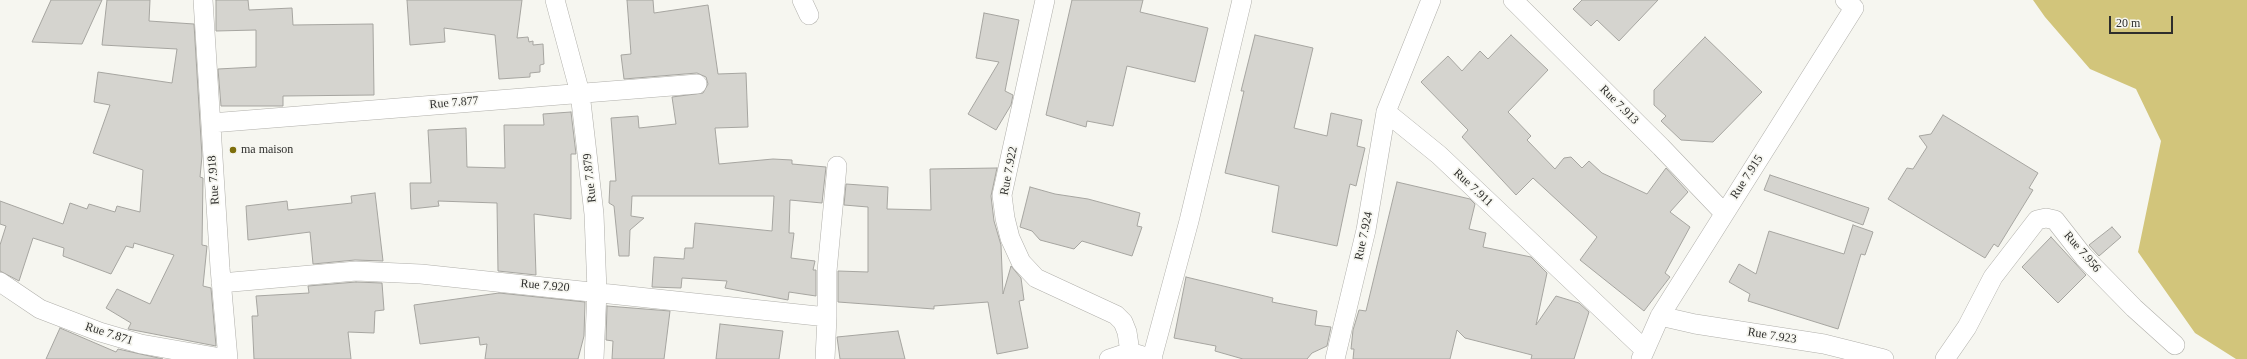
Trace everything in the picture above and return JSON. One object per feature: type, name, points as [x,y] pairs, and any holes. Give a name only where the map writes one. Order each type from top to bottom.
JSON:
[{"type":"street","name":"Rue 7.918","points":[[202,0],[221,283],[228,359]]},
{"type":"street","name":"Rue 7.879","points":[[555,0],[580,93],[594,214],[597,291],[594,359]]},
{"type":"street","name":"Rue 7.922","points":[[1045,0],[1002,195],[1005,218],[1010,238],[1021,262],[1036,278],[1116,315],[1123,322],[1128,332],[1130,352]]},
{"type":"street","points":[[1109,359],[1130,352],[1153,359],[1242,0]]},
{"type":"street","points":[[1386,112],[1431,0]]},
{"type":"street","name":"Rue 7.913","points":[[1513,0],[1661,147],[1724,213]]},
{"type":"street","name":"Rue 7.915","points":[[1643,354],[1660,316],[1853,3]]},
{"type":"street","name":"Rue 7.877","points":[[210,123],[697,84]]},
{"type":"street","name":"Rue 7.911","points":[[1386,112],[1439,155],[1643,354]]},
{"type":"street","name":"Rue 7.924","points":[[1335,359],[1366,230],[1386,112]]},
{"type":"street","points":[[825,359],[827,271],[837,166]]},
{"type":"street","name":"Rue 7.956","points":[[1945,359],[1967,327],[1993,277],[2037,220],[2046,218],[2055,220],[2084,257],[2134,308],[2175,345]]},
{"type":"street","name":"Rue 7.920","points":[[221,283],[356,272],[421,274],[597,291],[827,317]]},
{"type":"street","name":"Rue 7.871","points":[[0,282],[40,309],[100,332],[141,344],[228,359]]},
{"type":"street","name":"Rue 7.923","points":[[1660,316],[1695,324],[1824,344],[1884,359]]},
{"type":"shaded area","points":[[2033,0],[2247,0],[2247,359],[2236,359],[2195,333],[2138,252],[2161,141],[2136,89],[2090,69],[2045,17]]},
{"type":"building","points":[[51,0],[102,0],[82,44],[32,42]]},
{"type":"building","points":[[107,0],[150,0],[149,21],[194,24],[202,156],[200,177],[203,178],[202,245],[207,246],[203,286],[211,288],[216,346],[128,329],[131,323],[106,308],[117,289],[150,304],[174,255],[134,243],[133,248],[126,246],[111,274],[63,256],[64,248],[33,238],[19,281],[0,271],[0,245],[6,226],[0,224],[0,201],[63,224],[70,203],[87,209],[89,204],[115,212],[117,206],[140,212],[143,170],[93,153],[110,105],[94,102],[98,72],[172,83],[177,49],[102,45]]},
{"type":"building","points":[[216,0],[248,0],[249,10],[292,8],[293,25],[373,24],[374,95],[283,96],[283,106],[221,106],[218,69],[256,67],[256,30],[216,31]]},
{"type":"building","points":[[407,0],[522,0],[517,38],[528,37],[529,42],[533,41],[533,45],[543,44],[544,64],[540,65],[540,72],[530,73],[530,77],[499,79],[495,35],[444,28],[445,42],[410,45]]},
{"type":"building","points":[[627,0],[653,0],[654,13],[708,5],[718,74],[746,73],[748,127],[715,128],[719,164],[773,159],[792,160],[792,164],[826,167],[822,203],[790,200],[789,233],[794,233],[791,258],[815,261],[813,270],[816,270],[816,296],[789,292],[788,300],[725,288],[727,281],[682,278],[681,288],[652,287],[654,257],[684,259],[685,248],[693,248],[695,223],[772,231],[774,196],[632,196],[631,216],[644,218],[630,230],[629,256],[619,256],[614,206],[609,203],[610,181],[616,181],[611,118],[638,116],[639,128],[676,124],[672,97],[703,93],[708,84],[706,77],[697,73],[624,79],[621,55],[631,54]]},
{"type":"building","points":[[1072,0],[1143,0],[1140,12],[1208,28],[1195,82],[1127,66],[1113,126],[1087,121],[1086,127],[1046,115]]},
{"type":"building","points":[[1582,0],[1658,0],[1619,41],[1597,20],[1591,26],[1573,9]]},
{"type":"building","points":[[984,13],[1019,20],[1005,91],[1013,95],[1011,105],[996,130],[968,114],[999,62],[976,58]]},
{"type":"building","points":[[1255,35],[1313,48],[1294,128],[1327,136],[1331,113],[1362,120],[1357,146],[1365,148],[1356,186],[1350,184],[1337,246],[1272,232],[1279,186],[1225,173],[1244,91],[1241,91]]},
{"type":"building","points":[[1511,35],[1548,70],[1508,112],[1531,136],[1527,140],[1555,169],[1564,158],[1571,157],[1582,168],[1589,161],[1602,173],[1647,194],[1666,168],[1688,192],[1670,212],[1690,227],[1665,273],[1670,277],[1644,311],[1580,260],[1597,237],[1533,178],[1516,195],[1462,137],[1468,130],[1421,82],[1448,56],[1462,71],[1480,51],[1488,59]]},
{"type":"building","points":[[1705,37],[1762,92],[1713,142],[1681,140],[1661,121],[1666,116],[1654,105],[1654,90]]},
{"type":"building","points":[[571,112],[576,154],[571,154],[571,219],[534,214],[536,275],[498,271],[497,203],[438,201],[439,206],[411,209],[410,183],[431,183],[428,130],[466,128],[467,167],[505,168],[504,125],[544,125],[543,114]]},
{"type":"building","points":[[1943,115],[2038,173],[2029,188],[2033,190],[1998,247],[1994,244],[1985,258],[1888,199],[1907,168],[1913,169],[1927,147],[1919,136],[1931,134]]},
{"type":"building","points":[[997,168],[991,196],[994,221],[1001,245],[1003,294],[1011,266],[1021,278],[1024,300],[1019,301],[1028,348],[997,354],[988,302],[934,306],[934,309],[838,302],[838,271],[868,272],[868,207],[844,205],[846,184],[888,187],[887,209],[931,210],[930,169]]},
{"type":"building","points":[[1770,175],[1869,208],[1863,225],[1764,190]]},
{"type":"building","points":[[1397,182],[1470,199],[1475,204],[1469,229],[1486,233],[1483,247],[1531,257],[1547,273],[1536,325],[1556,296],[1579,303],[1589,312],[1574,359],[1531,359],[1532,355],[1465,338],[1457,330],[1450,359],[1353,359],[1354,349],[1351,349],[1353,330],[1359,310],[1366,311]]},
{"type":"building","points":[[1030,187],[1055,194],[1088,199],[1140,213],[1137,226],[1142,227],[1132,256],[1082,241],[1074,249],[1040,240],[1032,231],[1020,227]]},
{"type":"building","points":[[375,193],[383,261],[355,260],[313,264],[310,232],[248,240],[246,206],[287,201],[288,210],[352,203],[351,196]]},
{"type":"building","points":[[1853,225],[1873,232],[1865,255],[1861,254],[1838,329],[1748,301],[1750,294],[1729,282],[1739,264],[1756,274],[1769,231],[1844,254]]},
{"type":"building","points":[[2112,227],[2121,237],[2099,256],[2089,245]]},
{"type":"building","points":[[2051,237],[2086,275],[2058,303],[2022,267]]},
{"type":"building","points":[[1186,277],[1273,298],[1272,302],[1317,311],[1315,325],[1331,327],[1327,346],[1312,353],[1307,359],[1243,359],[1215,351],[1216,346],[1174,338]]},
{"type":"building","points":[[356,282],[382,283],[384,310],[375,311],[374,333],[348,332],[351,359],[254,359],[252,316],[258,316],[256,296],[309,293],[308,286]]},
{"type":"building","points":[[499,293],[585,302],[584,336],[578,359],[485,359],[487,344],[480,345],[479,337],[420,344],[414,305]]},
{"type":"building","points":[[607,306],[670,311],[664,359],[612,359],[613,341],[606,340]]},
{"type":"building","points":[[720,324],[783,331],[779,359],[716,359]]},
{"type":"building","points":[[60,328],[116,352],[118,349],[163,359],[46,359]]},
{"type":"building","points":[[898,331],[905,359],[840,359],[837,337]]},
{"type":"place","name":"ma maison","points":[[233,150]]}]
